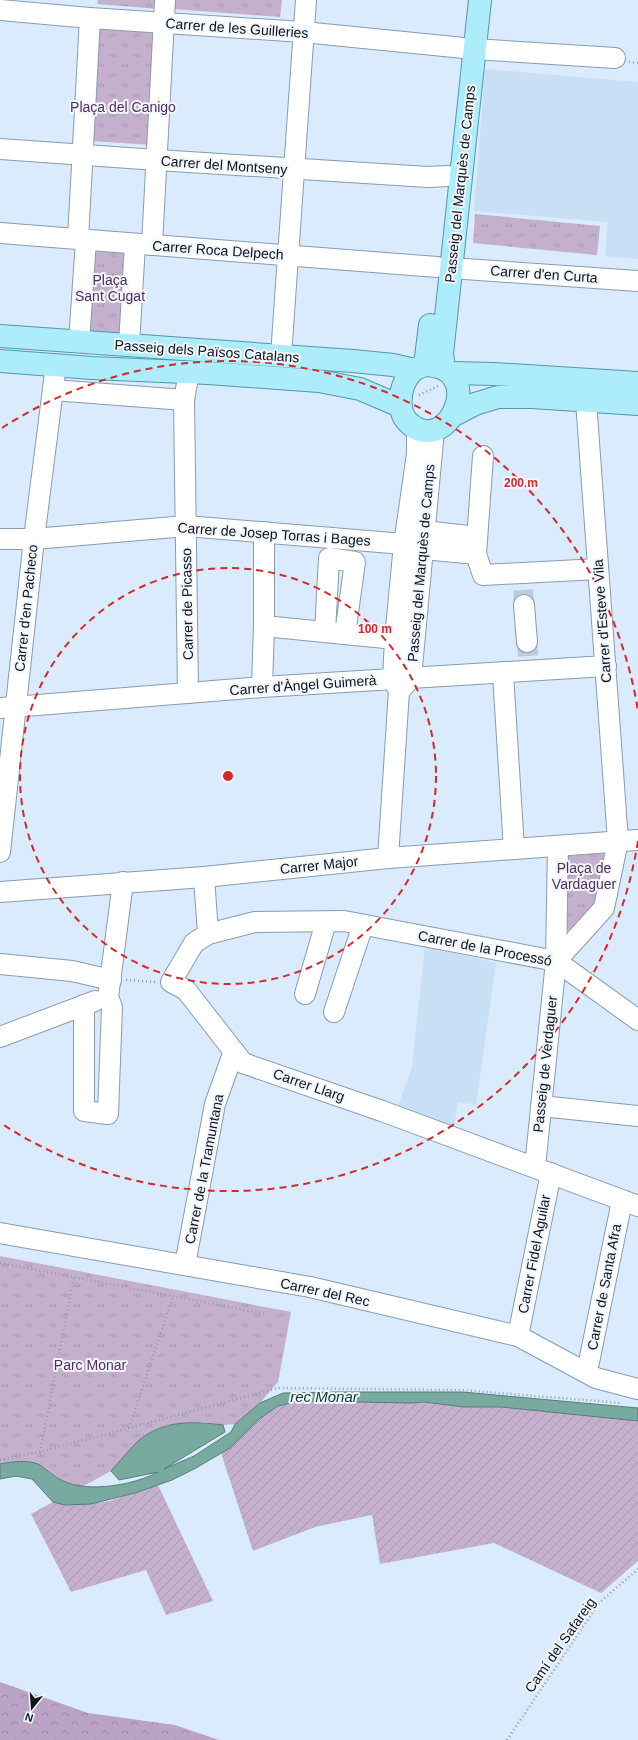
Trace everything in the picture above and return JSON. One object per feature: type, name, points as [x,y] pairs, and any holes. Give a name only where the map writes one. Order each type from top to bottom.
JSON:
[{"type":"main road","name":"Passeig del Marquès de Camps","points":[[434,369],[468,48],[468,0]]},
{"type":"main road","name":"Passeig del Marquès de Camps","points":[[444,267],[448,176],[468,48],[480,0]]},
{"type":"main road","name":"Passeig dels Països Catalans","points":[[0,336],[378,363],[494,374],[638,384]]},
{"type":"main road","points":[[0,361],[296,379],[339,384],[360,389],[400,406]]},
{"type":"main road","points":[[452,416],[458,399],[456,381],[434,369],[406,380],[401,396],[400,406],[403,417],[411,425],[426,430],[442,426],[452,416],[475,404],[498,397],[512,396],[638,404]]},
{"type":"street","points":[[129,345],[143,244],[157,160],[162,22],[165,0]]},
{"type":"street","points":[[281,356],[306,0]]},
{"type":"street","name":"Carrer de les Guilleries","points":[[0,10],[90,18],[303,32],[468,48],[615,58]]},
{"type":"street","points":[[79,342],[83,156],[90,18]]},
{"type":"street","name":"Carrer del Montseny","points":[[0,149],[83,156],[294,169],[428,177],[448,176]]},
{"type":"street","name":"Carrer Roca Delpech","points":[[0,234],[444,267]]},
{"type":"street","name":"Carrer d'en Curta","points":[[444,267],[638,281]]},
{"type":"street","name":"Carrer d'en Pacheco","points":[[0,852],[7,708],[34,539],[56,365]]},
{"type":"street","name":"Carrer de Picasso","points":[[188,693],[184,400],[189,372]]},
{"type":"street","points":[[53,390],[184,400]]},
{"type":"street","name":"Carrer d'Esteve Vila","points":[[556,961],[604,908],[618,841],[586,400]]},
{"type":"street","name":"Passeig del Marquès de Camps","points":[[388,858],[401,683],[417,542],[417,454],[426,430]]},
{"type":"street","points":[[483,456],[477,545],[483,575],[523,589],[598,569]]},
{"type":"street","name":"Carrer de Josep Torras i Bages","points":[[0,539],[34,539],[186,526],[477,545]]},
{"type":"street","points":[[262,687],[264,626],[264,532]]},
{"type":"street","name":"Passeig del Marquès de Camps","points":[[401,683],[395,639],[417,542]]},
{"type":"street","points":[[325,632],[329,558],[355,562],[345,634]]},
{"type":"street","points":[[523,589],[528,657]]},
{"type":"street","points":[[264,626],[395,639]]},
{"type":"street","name":"Carrer d'Àngel Guimerà","points":[[7,708],[262,687],[401,683],[503,674],[528,657],[606,666]]},
{"type":"street","points":[[503,674],[514,849]]},
{"type":"street","name":"Carrer Major","points":[[0,892],[204,877],[388,858],[638,840]]},
{"type":"street","name":"Passeig de Verdaguer","points":[[543,1170],[541,1106],[556,961],[558,846]]},
{"type":"street","points":[[171,982],[194,943],[208,934],[204,877]]},
{"type":"street","points":[[84,1005],[84,1112],[108,1114],[112,1007],[110,988],[123,882]]},
{"type":"street","name":"Carrer de la Processó","points":[[208,934],[255,922],[344,921],[556,961],[638,1020]]},
{"type":"street","points":[[305,994],[326,922]]},
{"type":"street","points":[[334,1012],[362,925]]},
{"type":"street","points":[[0,964],[72,971],[110,988]]},
{"type":"street","name":"Carrer Llarg","points":[[171,982],[186,990],[243,1063],[323,1090],[630,1203]]},
{"type":"street","points":[[0,1038],[84,1005],[110,988]]},
{"type":"street","name":"Carrer de la Tramuntana","points":[[185,1265],[215,1104],[234,1051]]},
{"type":"street","points":[[541,1106],[638,1116]]},
{"type":"street","name":"Carrer Fidel Aguilar","points":[[518,1336],[543,1170]]},
{"type":"street","name":"Carrer de Santa Afra","points":[[585,1372],[589,1362],[630,1203]]},
{"type":"street","name":"Carrer del Rec","points":[[0,1233],[310,1287],[518,1336],[596,1378],[638,1389]]},
{"type":"path","points":[[110,988],[171,982]]},
{"type":"path","points":[[0,1263],[266,1314]]},
{"type":"path","points":[[40,1452],[74,1277]]},
{"type":"path","points":[[129,1428],[173,1296]]},
{"type":"path","points":[[0,1460],[40,1452],[278,1388],[461,1390],[623,1403]]},
{"type":"path","name":"Camí del Safareig","points":[[507,1740],[599,1603],[638,1569]]},
{"type":"shaded area","points":[[485,69],[638,82],[638,259],[605,256],[608,222],[474,211]]},
{"type":"shaded area","points":[[425,946],[496,963],[476,1105],[458,1102],[453,1132],[396,1111],[412,1068]]},
{"type":"green space","points":[[98,0],[159,0],[158,9],[97,4]]},
{"type":"green space","points":[[173,0],[282,0],[280,17],[173,9]]},
{"type":"green space","name":"Plaça del Canigo","points":[[96,26],[158,28],[153,145],[89,141]]},
{"type":"green space","points":[[475,214],[600,226],[597,255],[473,243]]},
{"type":"green space","name":"Plaça Sant Cugat","points":[[93,246],[131,249],[126,334],[88,331]]},
{"type":"green space","name":"Plaça de Vardaguer","points":[[610,852],[599,905],[580,930],[567,930],[562,923],[564,859],[569,856]]},
{"type":"green space","name":"Parc Monar","points":[[0,1256],[291,1312],[278,1382],[260,1403],[235,1424],[223,1425],[202,1422],[168,1425],[155,1430],[139,1441],[111,1471],[82,1487],[63,1481],[38,1464],[15,1462],[0,1464]]},
{"type":"green space","points":[[299,1401],[424,1402],[464,1407],[501,1407],[638,1421],[638,1561],[601,1593],[494,1543],[380,1564],[372,1515],[315,1527],[253,1551],[221,1453],[269,1411],[279,1405]]},
{"type":"green space","points":[[158,1485],[213,1601],[166,1615],[146,1570],[71,1592],[31,1514],[53,1502],[65,1505],[91,1504],[110,1501]]},
{"type":"green space","points":[[0,1682],[88,1713],[175,1725],[219,1740],[0,1740]]},
{"type":"water","name":"rec Monar","points":[[462,1392],[638,1408],[638,1421],[501,1407],[464,1407],[424,1402],[299,1401],[278,1406],[259,1419],[230,1448],[196,1468],[172,1480],[135,1493],[91,1504],[65,1505],[53,1502],[32,1479],[16,1476],[0,1479],[0,1464],[31,1462],[40,1465],[63,1481],[74,1485],[98,1487],[137,1481],[158,1472],[119,1480],[111,1471],[138,1441],[158,1429],[179,1424],[201,1423],[223,1425],[225,1432],[164,1469],[194,1456],[231,1432],[235,1424],[260,1403],[283,1393]]},
{"type":"tunnel","points":[[523,590],[524,605]]},
{"type":"tunnel","points":[[527,642],[528,656]]}]
